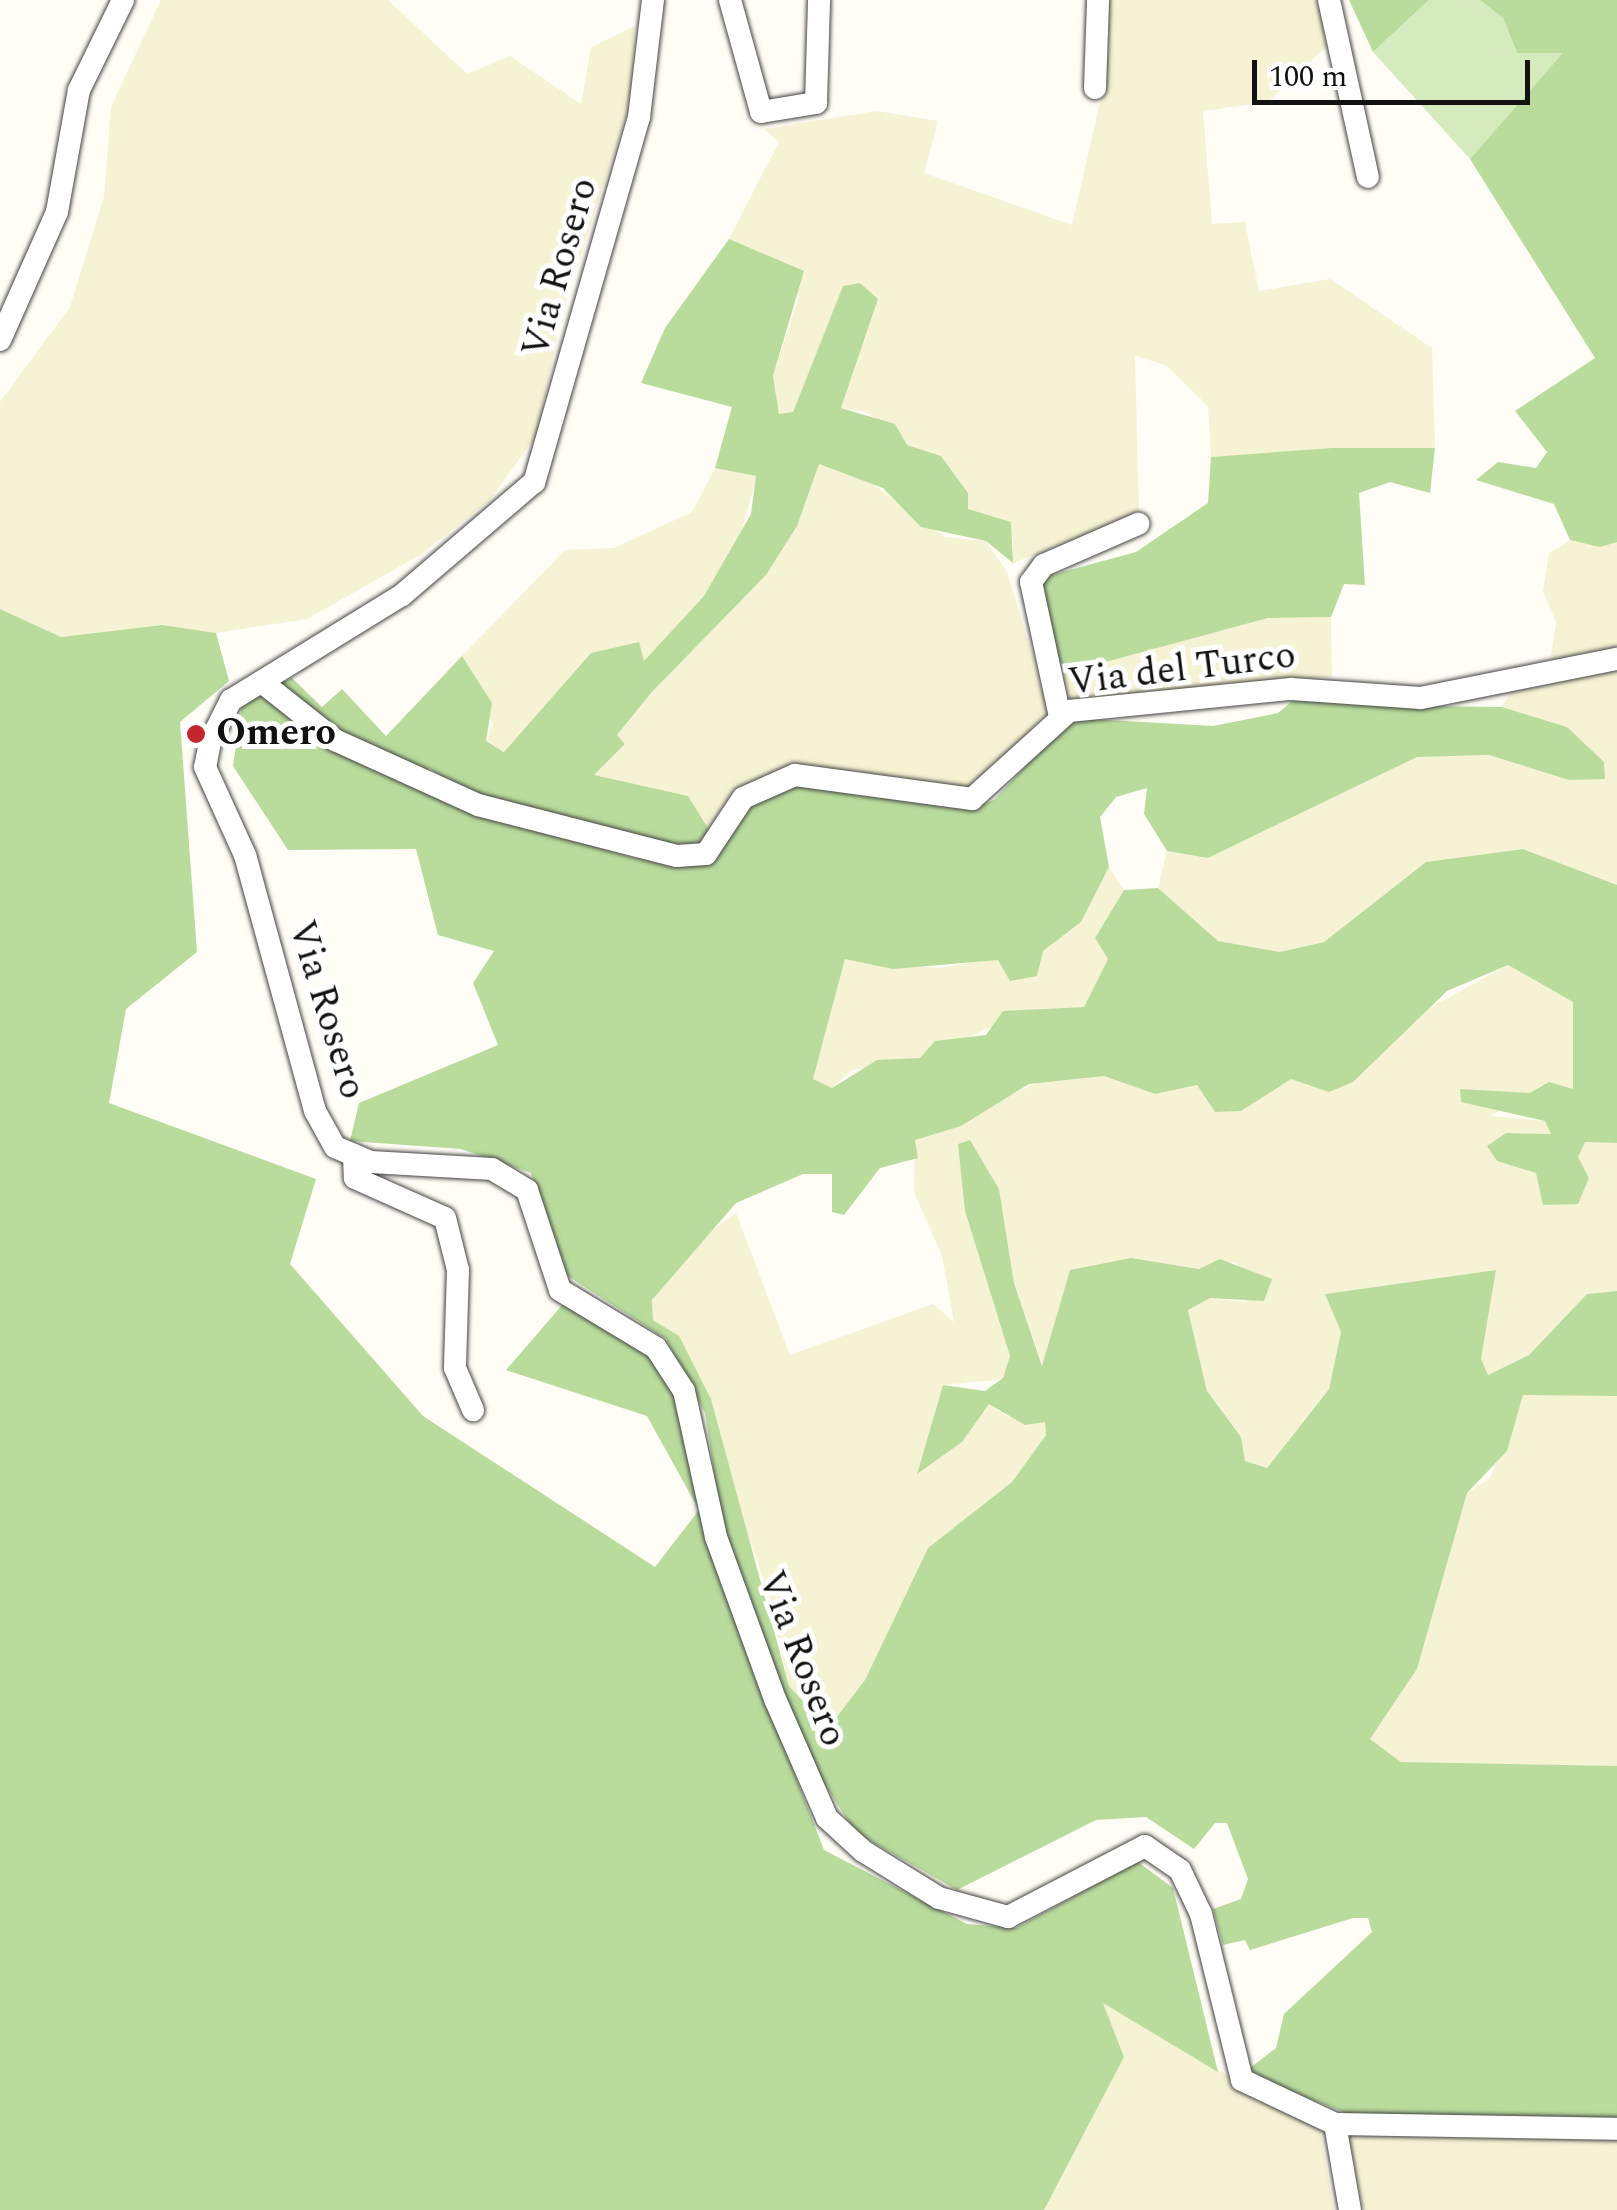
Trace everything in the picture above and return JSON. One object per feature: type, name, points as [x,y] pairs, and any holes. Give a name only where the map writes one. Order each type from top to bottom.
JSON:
[{"type":"street","points":[[0,340],[23,267],[58,212],[79,90],[124,0]]},
{"type":"street","name":"Via Rosero","points":[[653,0],[639,118],[534,482],[402,595],[231,700],[205,767],[245,856],[315,1110],[335,1147],[354,1155],[492,1169],[527,1190],[560,1290],[656,1348],[684,1390],[716,1537],[827,1818],[939,1898],[1008,1917],[1145,1846],[1180,1870],[1201,1914],[1242,2080],[1335,2124]]},
{"type":"street","points":[[730,0],[761,112],[816,103],[819,0]]},
{"type":"street","points":[[1095,88],[1098,0]]},
{"type":"street","points":[[1329,0],[1368,177]]},
{"type":"street","points":[[1060,717],[1030,582],[1044,565],[1138,524]]},
{"type":"street","name":"Via del Turco","points":[[263,683],[335,740],[478,806],[676,856],[706,854],[743,798],[795,775],[972,800],[1060,717],[1292,689],[1421,698],[1617,659]]},
{"type":"street","points":[[354,1155],[355,1178],[444,1218],[458,1270],[456,1368],[472,1410]]},
{"type":"street","points":[[1350,2210],[1335,2124],[1617,2129]]},
{"type":"shaded area","points":[[161,0],[388,0],[467,74],[510,56],[581,104],[591,47],[635,26],[631,99],[560,321],[538,433],[490,500],[420,555],[307,619],[216,633],[161,625],[61,637],[0,609],[0,402],[70,307],[104,197],[111,107]]},
{"type":"shaded area","points":[[1106,0],[1318,0],[1327,46],[1268,102],[1203,111],[1212,224],[1245,222],[1259,291],[1330,279],[1432,348],[1435,448],[1211,457],[1208,406],[1166,365],[1135,356],[1139,515],[1013,563],[1013,538],[968,509],[968,493],[941,456],[907,445],[867,412],[841,408],[878,300],[843,287],[793,412],[779,414],[773,376],[799,296],[729,239],[779,142],[764,129],[877,111],[938,121],[924,173],[1072,225],[1103,89]]},
{"type":"shaded area","points":[[818,464],[866,479],[945,537],[986,541],[1007,572],[1049,710],[969,794],[775,771],[736,798],[708,846],[593,776],[625,744],[617,735],[651,693],[766,575]]},
{"type":"shaded area","points":[[715,468],[757,476],[736,550],[704,596],[644,662],[612,649],[591,653],[505,752],[486,741],[493,724],[462,656],[565,550],[614,548],[692,512]]},
{"type":"shaded area","points":[[1570,540],[1617,542],[1617,650],[1550,662],[1556,622],[1543,591],[1549,553]]},
{"type":"shaded area","points":[[1331,617],[1332,677],[1070,702],[1061,665],[1102,663],[1268,618]]},
{"type":"shaded area","points":[[1617,665],[1617,885],[1523,849],[1426,862],[1324,942],[1280,952],[1218,941],[1158,888],[1167,851],[1208,858],[1417,757],[1489,755],[1569,780],[1567,727],[1502,707],[1514,685]]},
{"type":"shaded area","points":[[1109,867],[1124,890],[1095,938],[1108,959],[1084,1007],[1033,1009],[920,1058],[852,1070],[832,1088],[813,1079],[845,959],[938,968],[1043,951],[1081,922]]},
{"type":"shaded area","points":[[1508,965],[1573,1002],[1580,1030],[1573,1090],[1530,1093],[1490,1116],[1545,1121],[1552,1134],[1506,1133],[1488,1147],[1497,1161],[1537,1173],[1578,1157],[1585,1141],[1617,1143],[1617,1291],[1587,1294],[1529,1355],[1488,1375],[1481,1359],[1496,1270],[1326,1294],[1341,1332],[1329,1388],[1267,1468],[1244,1461],[1241,1437],[1207,1391],[1188,1309],[1210,1298],[1245,1302],[1247,1272],[1234,1262],[1199,1269],[1131,1258],[1043,1367],[1014,1283],[999,1189],[970,1140],[965,1211],[1010,1356],[1003,1379],[943,1385],[917,1473],[962,1442],[989,1403],[1006,1416],[1045,1422],[1046,1435],[1012,1482],[928,1548],[865,1680],[817,1744],[810,1710],[789,1686],[768,1592],[679,1337],[653,1320],[652,1299],[692,1245],[736,1213],[790,1355],[933,1304],[954,1322],[942,1256],[914,1192],[915,1140],[1052,1076],[1104,1076],[1155,1094],[1197,1085],[1241,1110],[1291,1078],[1353,1082],[1411,1018]]},
{"type":"shaded area","points":[[1523,1394],[1617,1396],[1617,1766],[1401,1762],[1370,1739],[1417,1669],[1467,1493],[1490,1478]]},
{"type":"shaded area","points":[[1102,2002],[1320,2130],[1334,2210],[1044,2210],[1124,2057]]},
{"type":"shaded area","points":[[1346,2136],[1617,2137],[1617,2210],[1364,2210]]},
{"type":"green space","points":[[1349,0],[1429,0],[1373,52]]},
{"type":"green space","points":[[1429,0],[1480,0],[1503,18],[1517,53],[1564,53],[1470,159],[1373,52]]},
{"type":"green space","points":[[1480,0],[1617,0],[1617,542],[1600,547],[1570,540],[1554,504],[1476,480],[1498,462],[1536,468],[1547,452],[1515,411],[1595,358],[1470,159],[1563,53],[1517,53],[1503,18]]},
{"type":"green space","points":[[729,239],[804,271],[773,376],[779,414],[793,412],[843,286],[860,283],[878,299],[841,408],[895,424],[907,445],[941,456],[968,493],[968,509],[1011,522],[1013,563],[986,541],[921,527],[883,488],[819,464],[797,526],[766,575],[651,693],[617,735],[625,744],[594,775],[688,796],[711,833],[696,850],[480,800],[429,768],[422,779],[467,809],[634,858],[715,860],[755,797],[783,784],[967,810],[994,800],[1071,718],[1213,726],[1278,713],[1297,697],[1342,693],[1351,705],[1502,707],[1567,727],[1604,762],[1605,779],[1569,780],[1489,755],[1417,757],[1208,858],[1167,851],[1144,814],[1147,788],[1116,797],[1100,817],[1109,867],[1081,922],[1043,951],[1037,976],[1010,981],[998,960],[893,969],[845,959],[813,1079],[832,1088],[877,1060],[920,1058],[935,1041],[986,1035],[1003,1011],[1084,1007],[1108,959],[1095,938],[1124,890],[1158,888],[1218,941],[1280,952],[1324,942],[1426,862],[1523,849],[1617,885],[1617,1143],[1585,1142],[1578,1157],[1589,1178],[1578,1204],[1543,1205],[1536,1173],[1497,1161],[1487,1146],[1506,1133],[1551,1134],[1545,1121],[1461,1102],[1460,1089],[1530,1093],[1549,1082],[1573,1089],[1573,1002],[1508,965],[1447,991],[1353,1082],[1329,1092],[1291,1079],[1241,1111],[1215,1112],[1197,1085],[1155,1094],[1104,1076],[1029,1084],[961,1126],[915,1140],[918,1158],[880,1168],[844,1215],[832,1212],[832,1174],[803,1174],[736,1203],[652,1300],[653,1320],[679,1336],[711,1399],[789,1686],[811,1710],[817,1743],[865,1680],[928,1548],[1012,1482],[1046,1435],[1045,1422],[1025,1425],[989,1404],[962,1442],[917,1474],[943,1385],[985,1391],[1003,1378],[1010,1356],[965,1211],[958,1144],[970,1140],[999,1189],[1014,1283],[1042,1366],[1070,1270],[1131,1258],[1199,1269],[1220,1259],[1272,1279],[1264,1301],[1210,1298],[1188,1310],[1207,1391],[1241,1437],[1245,1461],[1267,1468],[1329,1389],[1341,1332],[1325,1294],[1496,1270],[1481,1359],[1488,1375],[1529,1355],[1587,1294],[1617,1291],[1617,1396],[1523,1395],[1507,1451],[1467,1493],[1417,1669],[1370,1739],[1401,1762],[1617,1766],[1617,2121],[1348,2114],[1259,2078],[1250,2068],[1276,2048],[1284,2014],[1372,1932],[1368,1918],[1353,1918],[1250,1950],[1245,1940],[1223,1945],[1213,1909],[1241,1899],[1248,1879],[1227,1823],[1215,1823],[1194,1849],[1146,1817],[1096,1820],[957,1890],[855,1832],[810,1761],[724,1536],[705,1413],[666,1339],[566,1275],[531,1173],[461,1149],[350,1141],[359,1103],[498,1045],[473,983],[494,951],[438,935],[416,849],[288,850],[233,766],[242,704],[292,678],[322,707],[342,689],[386,736],[462,656],[492,703],[486,741],[504,752],[591,653],[639,642],[644,661],[704,596],[751,514],[756,476],[715,468],[732,407],[641,383],[665,328]]},
{"type":"green space","points":[[1332,448],[1435,448],[1430,493],[1390,482],[1359,493],[1365,585],[1344,584],[1331,617],[1268,618],[1102,663],[1061,664],[1036,596],[1044,577],[1136,552],[1208,503],[1211,457]]},
{"type":"green space","points":[[0,609],[61,637],[162,625],[216,633],[229,681],[180,722],[197,952],[126,1009],[109,1103],[316,1179],[290,1264],[423,1416],[655,1567],[699,1510],[647,1416],[506,1370],[563,1304],[652,1352],[679,1391],[770,1710],[824,1850],[967,1924],[1016,1928],[1138,1862],[1173,1888],[1218,2072],[1103,2003],[1124,2057],[1044,2210],[0,2210]]},
{"type":"place","name":"Omero","points":[[196,734]]}]
